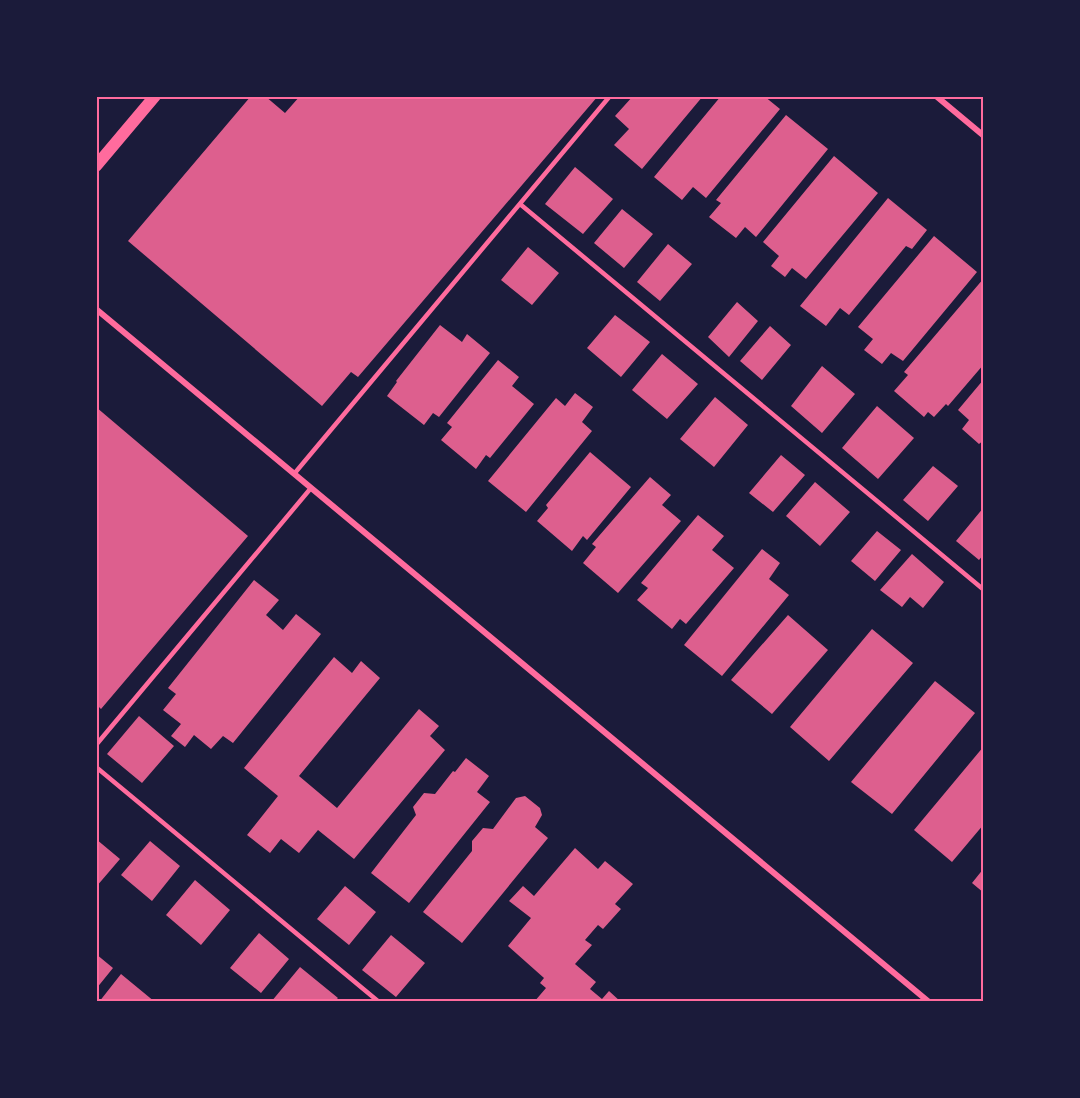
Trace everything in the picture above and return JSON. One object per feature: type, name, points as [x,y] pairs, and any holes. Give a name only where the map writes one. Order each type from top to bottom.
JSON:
[{"type":"main road","points":[[96,166],[155,96]]},
{"type":"street","points":[[936,96],[984,136]]},
{"type":"street","points":[[96,309],[929,1002]]},
{"type":"lane","points":[[294,474],[610,96]]},
{"type":"lane","points":[[520,204],[984,590]]},
{"type":"lane","points":[[96,745],[311,488]]},
{"type":"lane","points":[[96,767],[379,1002]]},
{"type":"building","points":[[251,96],[265,96],[285,113],[300,96],[598,96],[358,377],[351,372],[322,406],[128,241]]},
{"type":"building","points":[[633,96],[703,96],[642,169],[614,145],[629,129],[615,116]]},
{"type":"building","points":[[721,96],[764,96],[780,109],[706,198],[693,187],[682,200],[654,177]]},
{"type":"building","points":[[786,115],[828,149],[756,237],[745,227],[736,238],[709,217],[721,203],[716,200]]},
{"type":"building","points":[[834,156],[878,193],[806,279],[792,268],[785,277],[771,266],[779,256],[763,242]]},
{"type":"building","points":[[575,167],[613,199],[583,234],[545,204]]},
{"type":"building","points":[[888,198],[927,230],[912,249],[906,246],[849,315],[840,308],[826,326],[800,306]]},
{"type":"building","points":[[622,209],[653,234],[624,268],[594,243]]},
{"type":"building","points":[[934,236],[977,272],[903,361],[891,353],[882,364],[864,350],[873,339],[858,327]]},
{"type":"building","points":[[668,244],[692,264],[660,301],[637,282]]},
{"type":"building","points":[[528,247],[559,273],[532,305],[501,280]]},
{"type":"building","points":[[984,278],[984,364],[948,406],[946,404],[934,417],[928,412],[924,417],[894,391],[908,375],[904,372]]},
{"type":"building","points":[[737,302],[758,321],[729,357],[708,337]]},
{"type":"building","points":[[615,315],[650,342],[621,377],[587,348]]},
{"type":"building","points":[[440,325],[462,342],[467,334],[490,353],[439,417],[433,413],[424,425],[387,396]]},
{"type":"building","points":[[770,326],[791,345],[762,380],[740,361]]},
{"type":"building","points":[[662,354],[698,384],[667,419],[632,390]]},
{"type":"building","points":[[498,360],[519,377],[512,386],[534,404],[490,458],[486,455],[476,469],[441,440],[452,427],[447,423]]},
{"type":"building","points":[[822,366],[855,394],[822,433],[791,406]]},
{"type":"building","points":[[984,379],[984,440],[979,444],[962,429],[969,420],[958,410]]},
{"type":"building","points":[[575,393],[593,407],[582,422],[592,431],[526,512],[488,481],[556,398],[565,406]]},
{"type":"building","points":[[715,397],[748,425],[714,467],[680,439]]},
{"type":"building","points":[[877,406],[914,438],[878,479],[842,448]]},
{"type":"building","points":[[96,407],[248,536],[101,709],[96,704]]},
{"type":"building","points":[[590,452],[631,487],[587,540],[583,536],[572,551],[537,521],[548,508],[546,505]]},
{"type":"building","points":[[781,455],[805,475],[773,512],[749,493]]},
{"type":"building","points":[[933,466],[958,486],[928,521],[903,500]]},
{"type":"building","points":[[650,477],[671,495],[662,505],[681,521],[618,593],[583,563],[596,547],[592,544]]},
{"type":"building","points":[[815,482],[850,512],[820,546],[786,516]]},
{"type":"building","points":[[984,507],[984,554],[979,560],[956,541]]},
{"type":"building","points":[[698,515],[724,536],[712,550],[734,568],[686,624],[680,619],[672,629],[637,600],[648,588],[641,583]]},
{"type":"building","points":[[877,531],[901,550],[875,581],[851,561]]},
{"type":"building","points":[[762,549],[780,563],[769,579],[789,595],[722,676],[684,645]]},
{"type":"building","points":[[912,554],[944,582],[923,608],[910,597],[902,607],[880,590]]},
{"type":"building","points":[[254,580],[279,600],[266,615],[283,630],[296,614],[321,634],[233,743],[223,736],[211,749],[194,735],[185,747],[171,736],[181,724],[163,710],[176,694],[168,688]]},
{"type":"building","points":[[788,615],[828,650],[772,714],[731,680]]},
{"type":"building","points":[[872,629],[913,663],[829,761],[790,727]]},
{"type":"building","points":[[334,657],[352,673],[361,661],[380,678],[299,776],[337,808],[419,709],[439,726],[430,736],[445,750],[354,859],[318,830],[299,853],[281,839],[270,853],[247,835],[278,796],[244,768]]},
{"type":"building","points":[[935,681],[975,713],[892,814],[851,782]]},
{"type":"building","points":[[139,716],[174,746],[142,783],[107,754]]},
{"type":"building","points":[[984,746],[984,824],[952,862],[914,830]]},
{"type":"building","points":[[466,758],[489,776],[477,792],[490,802],[409,903],[371,873],[416,815],[413,807],[424,793],[435,794]]},
{"type":"building","points":[[525,796],[540,808],[542,815],[535,827],[548,838],[462,943],[423,912],[472,851],[472,841],[483,828],[493,829],[516,798]]},
{"type":"building","points":[[96,839],[120,859],[96,887]]},
{"type":"building","points":[[150,841],[180,866],[152,901],[121,875]]},
{"type":"building","points":[[575,848],[598,869],[605,861],[633,884],[615,904],[621,909],[603,929],[598,925],[585,940],[592,945],[575,964],[596,982],[590,989],[602,999],[609,991],[621,1002],[534,1002],[546,988],[540,983],[544,978],[508,946],[531,918],[509,901],[523,886],[534,896]]},
{"type":"building","points":[[984,868],[984,893],[972,883]]},
{"type":"building","points":[[195,880],[230,910],[201,945],[166,915]]},
{"type":"building","points":[[345,886],[376,912],[349,945],[317,919]]},
{"type":"building","points":[[259,933],[289,959],[261,993],[230,968]]},
{"type":"building","points":[[391,935],[425,963],[396,997],[362,970]]},
{"type":"building","points":[[96,954],[113,968],[96,989]]},
{"type":"building","points":[[300,967],[338,998],[334,1002],[271,1002]]},
{"type":"building","points":[[121,974],[155,1002],[99,1002]]}]
